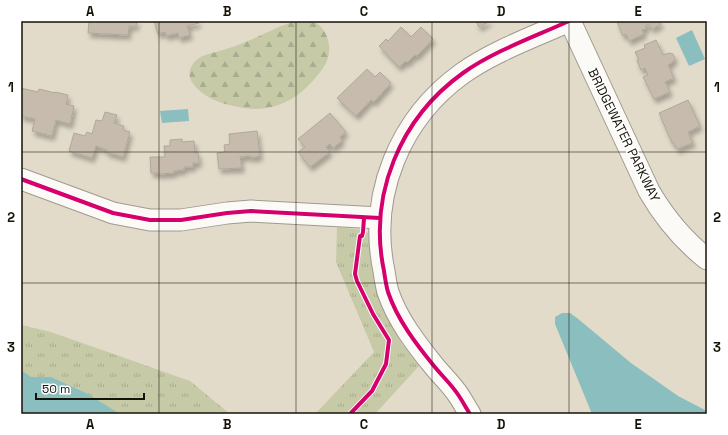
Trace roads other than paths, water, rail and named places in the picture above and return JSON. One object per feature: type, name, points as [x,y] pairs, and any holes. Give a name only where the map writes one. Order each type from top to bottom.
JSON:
[{"type":"street","points":[[470,414],[458,394],[411,336],[398,314],[388,292],[379,236],[380,218],[385,188],[399,149],[415,122],[431,101],[452,81],[475,65],[569,21]]},
{"type":"street","name":"BRIDGEWATER PARKWAY","points":[[569,21],[651,194],[663,213],[679,232],[707,259]]},
{"type":"street","points":[[21,179],[113,213],[150,220],[182,220],[251,211],[380,218]]},
{"type":"water","points":[[692,30],[705,59],[689,66],[676,38]]},
{"type":"water","points":[[188,109],[189,121],[162,123],[160,111]]},
{"type":"water","points":[[562,313],[570,313],[631,363],[678,396],[707,411],[707,414],[592,414],[555,324],[555,317]]},
{"type":"water","points":[[21,370],[31,377],[51,377],[86,393],[120,414],[21,414]]}]
